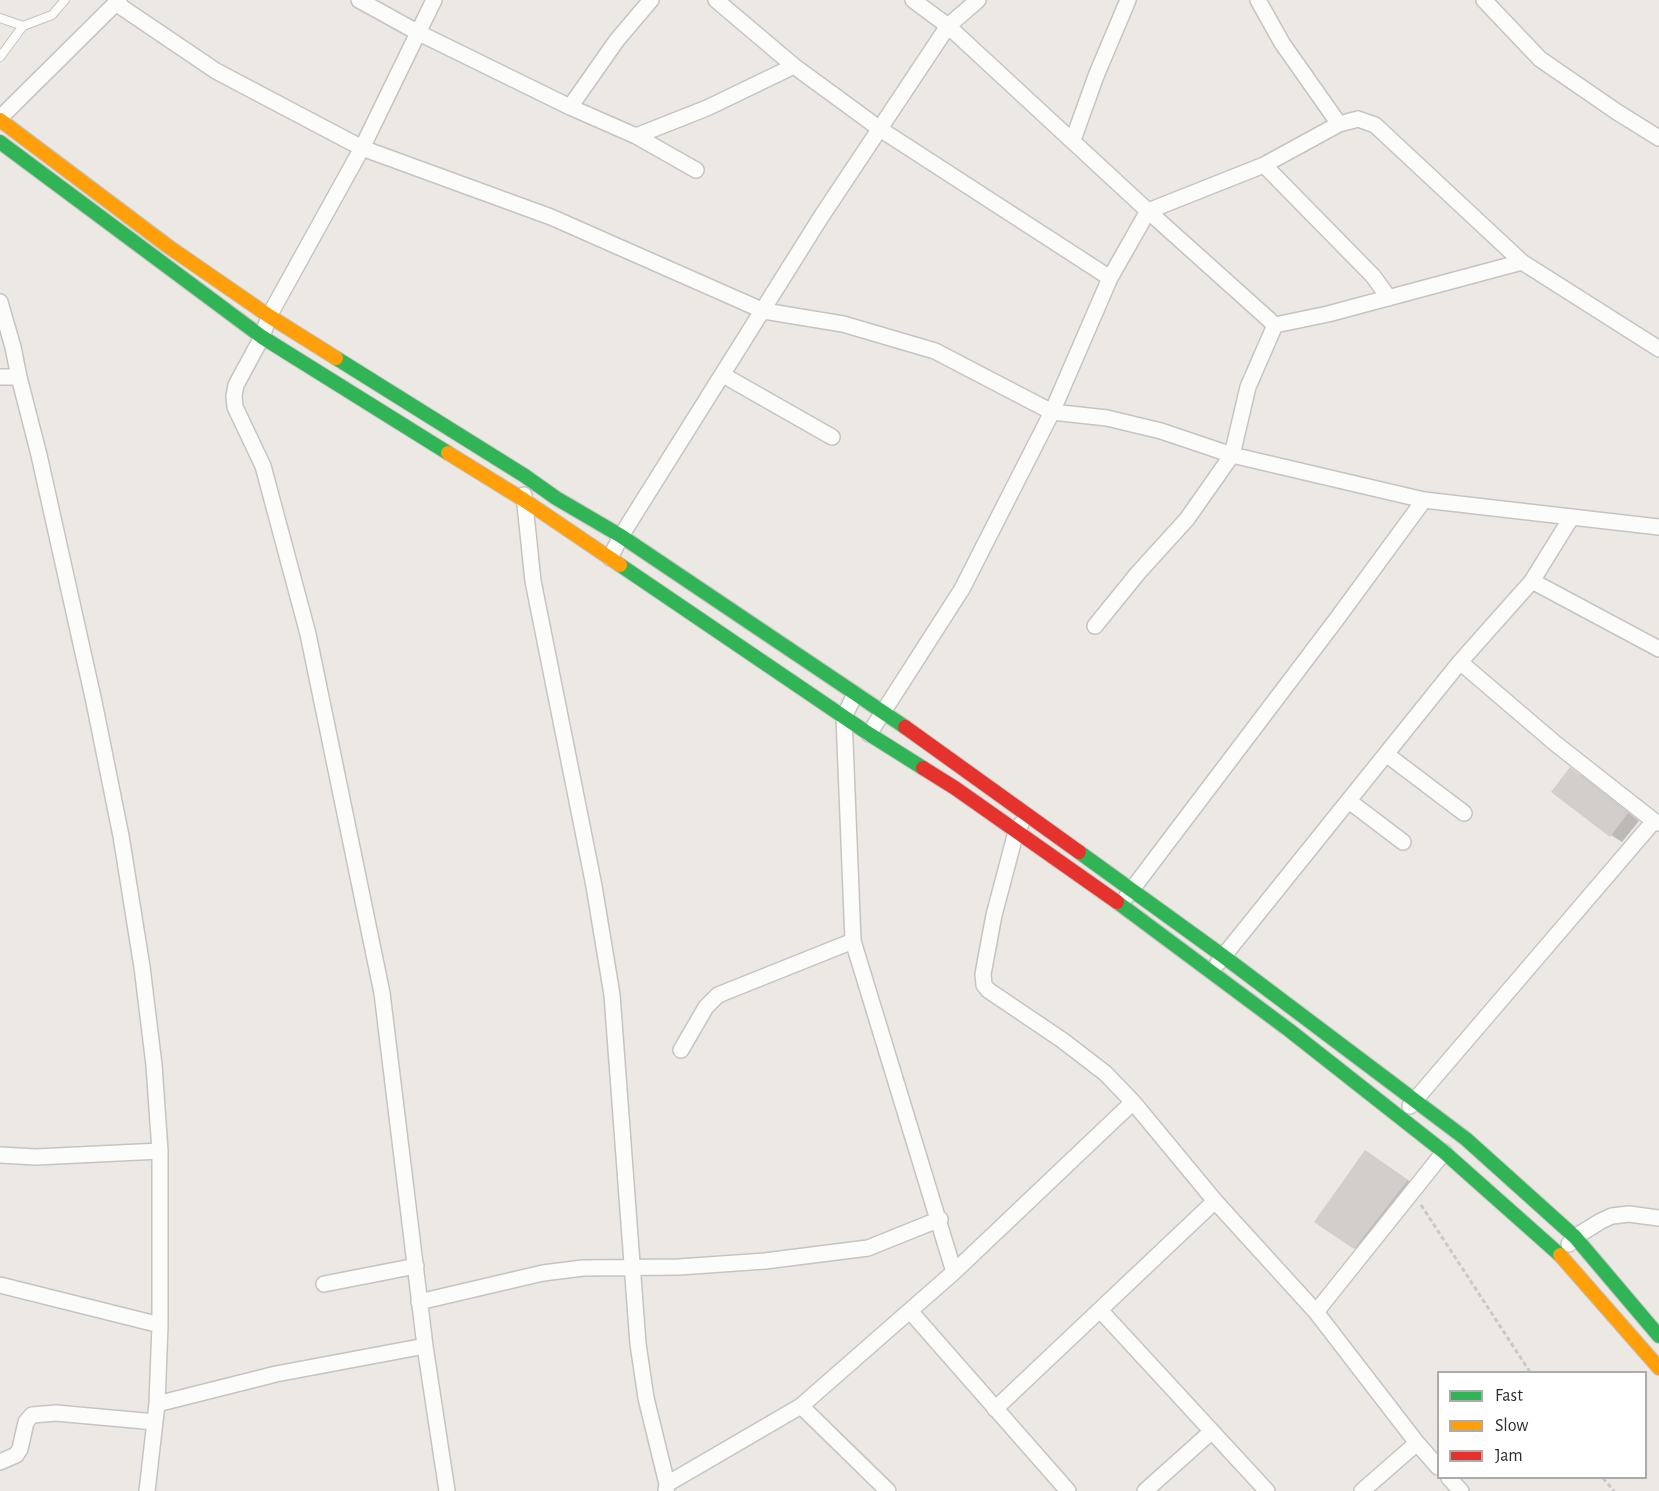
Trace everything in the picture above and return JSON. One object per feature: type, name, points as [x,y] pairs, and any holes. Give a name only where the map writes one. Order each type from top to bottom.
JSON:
[{"type":"main road","points":[[0,119],[169,248],[269,316],[525,476],[556,498],[621,536],[883,711],[1223,956],[1466,1139],[1575,1237],[1659,1336]]},
{"type":"main road","points":[[0,142],[262,337],[524,500],[869,734],[956,788],[1122,905],[1444,1152],[1559,1254],[1659,1368]]},
{"type":"main road","points":[[956,788],[972,774]]},
{"type":"street","points":[[359,0],[417,32],[570,107],[636,136],[696,170]]},
{"type":"street","points":[[434,0],[362,148],[269,316],[262,337],[237,385],[234,396],[235,407],[263,466],[308,634],[382,993],[419,1302],[447,1491]]},
{"type":"street","points":[[570,107],[617,40],[651,0]]},
{"type":"street","points":[[716,0],[794,66],[880,129],[1110,278]]},
{"type":"street","points":[[913,0],[948,26],[1275,325]]},
{"type":"street","points":[[610,558],[621,536],[821,217],[948,26],[978,0]]},
{"type":"street","points":[[1073,140],[1096,76],[1128,0]]},
{"type":"street","points":[[1258,0],[1282,43],[1339,124]]},
{"type":"street","points":[[1484,0],[1540,59],[1659,138]]},
{"type":"street","points":[[0,119],[118,2],[216,71],[362,148],[551,217],[764,311],[843,324],[935,351],[1052,412],[1083,414],[1161,431],[1232,455],[1424,500],[1659,527]]},
{"type":"street","points":[[636,136],[707,108],[794,66]]},
{"type":"street","points":[[869,734],[962,589],[1052,412],[1110,278],[1148,211],[1264,165],[1339,124],[1358,119],[1375,125],[1522,262],[1659,349]]},
{"type":"street","points":[[1264,165],[1373,276],[1389,298]]},
{"type":"street","points":[[1275,325],[1389,298],[1522,262]]},
{"type":"street","points":[[0,302],[39,455],[94,702],[122,836],[142,967],[154,1065],[160,1151],[160,1325],[157,1404],[147,1491]]},
{"type":"street","points":[[1095,626],[1138,573],[1187,519],[1232,455],[1248,387],[1275,325]]},
{"type":"street","points":[[723,375],[832,437]]},
{"type":"street","points":[[0,377],[19,377]]},
{"type":"street","points":[[525,476],[524,500],[532,581],[594,886],[612,995],[638,1344],[646,1398],[666,1488],[801,1406],[954,1272],[1133,1102]]},
{"type":"street","points":[[1122,905],[1130,889],[1336,620],[1424,500]]},
{"type":"street","points":[[1212,972],[1460,662],[1532,581],[1571,518]]},
{"type":"street","points":[[1532,581],[1659,649]]},
{"type":"street","points":[[1400,1116],[1657,822],[1556,744],[1460,662]]},
{"type":"street","points":[[855,694],[844,717],[853,941],[940,1219],[954,1272]]},
{"type":"street","points":[[1386,754],[1464,813]]},
{"type":"street","points":[[1349,801],[1403,843]]},
{"type":"street","points":[[1027,814],[1016,832],[994,915],[983,974],[984,985],[1105,1073],[1133,1102],[1215,1201],[1316,1312],[1437,1466]]},
{"type":"street","points":[[681,1050],[706,1007],[718,995],[853,941]]},
{"type":"street","points":[[0,1155],[36,1157],[160,1151]]},
{"type":"street","points":[[1316,1312],[1444,1152]]},
{"type":"street","points":[[995,1409],[1215,1201]]},
{"type":"street","points":[[1559,1254],[1575,1237],[1612,1216],[1629,1214],[1659,1218]]},
{"type":"street","points":[[419,1302],[543,1273],[583,1268],[679,1267],[765,1261],[868,1248],[940,1219]]},
{"type":"street","points":[[324,1284],[416,1266]]},
{"type":"street","points":[[0,1285],[160,1325]]},
{"type":"street","points":[[1100,1310],[1267,1491]]},
{"type":"street","points":[[910,1311],[1068,1491]]},
{"type":"street","points":[[157,1404],[276,1374],[425,1346]]},
{"type":"street","points":[[801,1406],[888,1491]]},
{"type":"street","points":[[0,1462],[16,1455],[20,1449],[26,1422],[32,1415],[56,1413],[155,1422]]},
{"type":"street","points":[[1145,1491],[1211,1432]]},
{"type":"street","points":[[1362,1491],[1417,1443]]},
{"type":"street","points":[[1450,1479],[1461,1491]]},
{"type":"lane","points":[[0,57],[23,26],[52,15],[65,0]]},
{"type":"lane","points":[[0,18],[23,26]]},
{"type":"path","points":[[1412,1191],[1529,1371]]},
{"type":"path","points":[[1604,1479],[1614,1491]]},
{"type":"building","points":[[1570,767],[1628,813],[1610,837],[1551,792]]},
{"type":"building","points":[[1365,1150],[1408,1180],[1354,1249],[1314,1222]]},
{"type":"traffic: fast","points":[[0,142],[262,337],[448,453]]},
{"type":"traffic: fast","points":[[336,358],[525,476],[556,498],[621,536],[905,727]]},
{"type":"traffic: fast","points":[[620,565],[869,734],[923,768]]},
{"type":"traffic: fast","points":[[1079,852],[1223,956],[1466,1139],[1575,1237],[1659,1336]]},
{"type":"traffic: fast","points":[[1117,902],[1289,1030],[1444,1152],[1560,1255]]},
{"type":"traffic: slow","points":[[0,120],[169,247],[269,316],[336,358]]},
{"type":"traffic: slow","points":[[448,453],[524,500],[620,565]]},
{"type":"traffic: slow","points":[[1560,1255],[1659,1368]]},
{"type":"traffic: jam","points":[[905,727],[1079,852]]},
{"type":"traffic: jam","points":[[923,768],[1117,902]]}]
